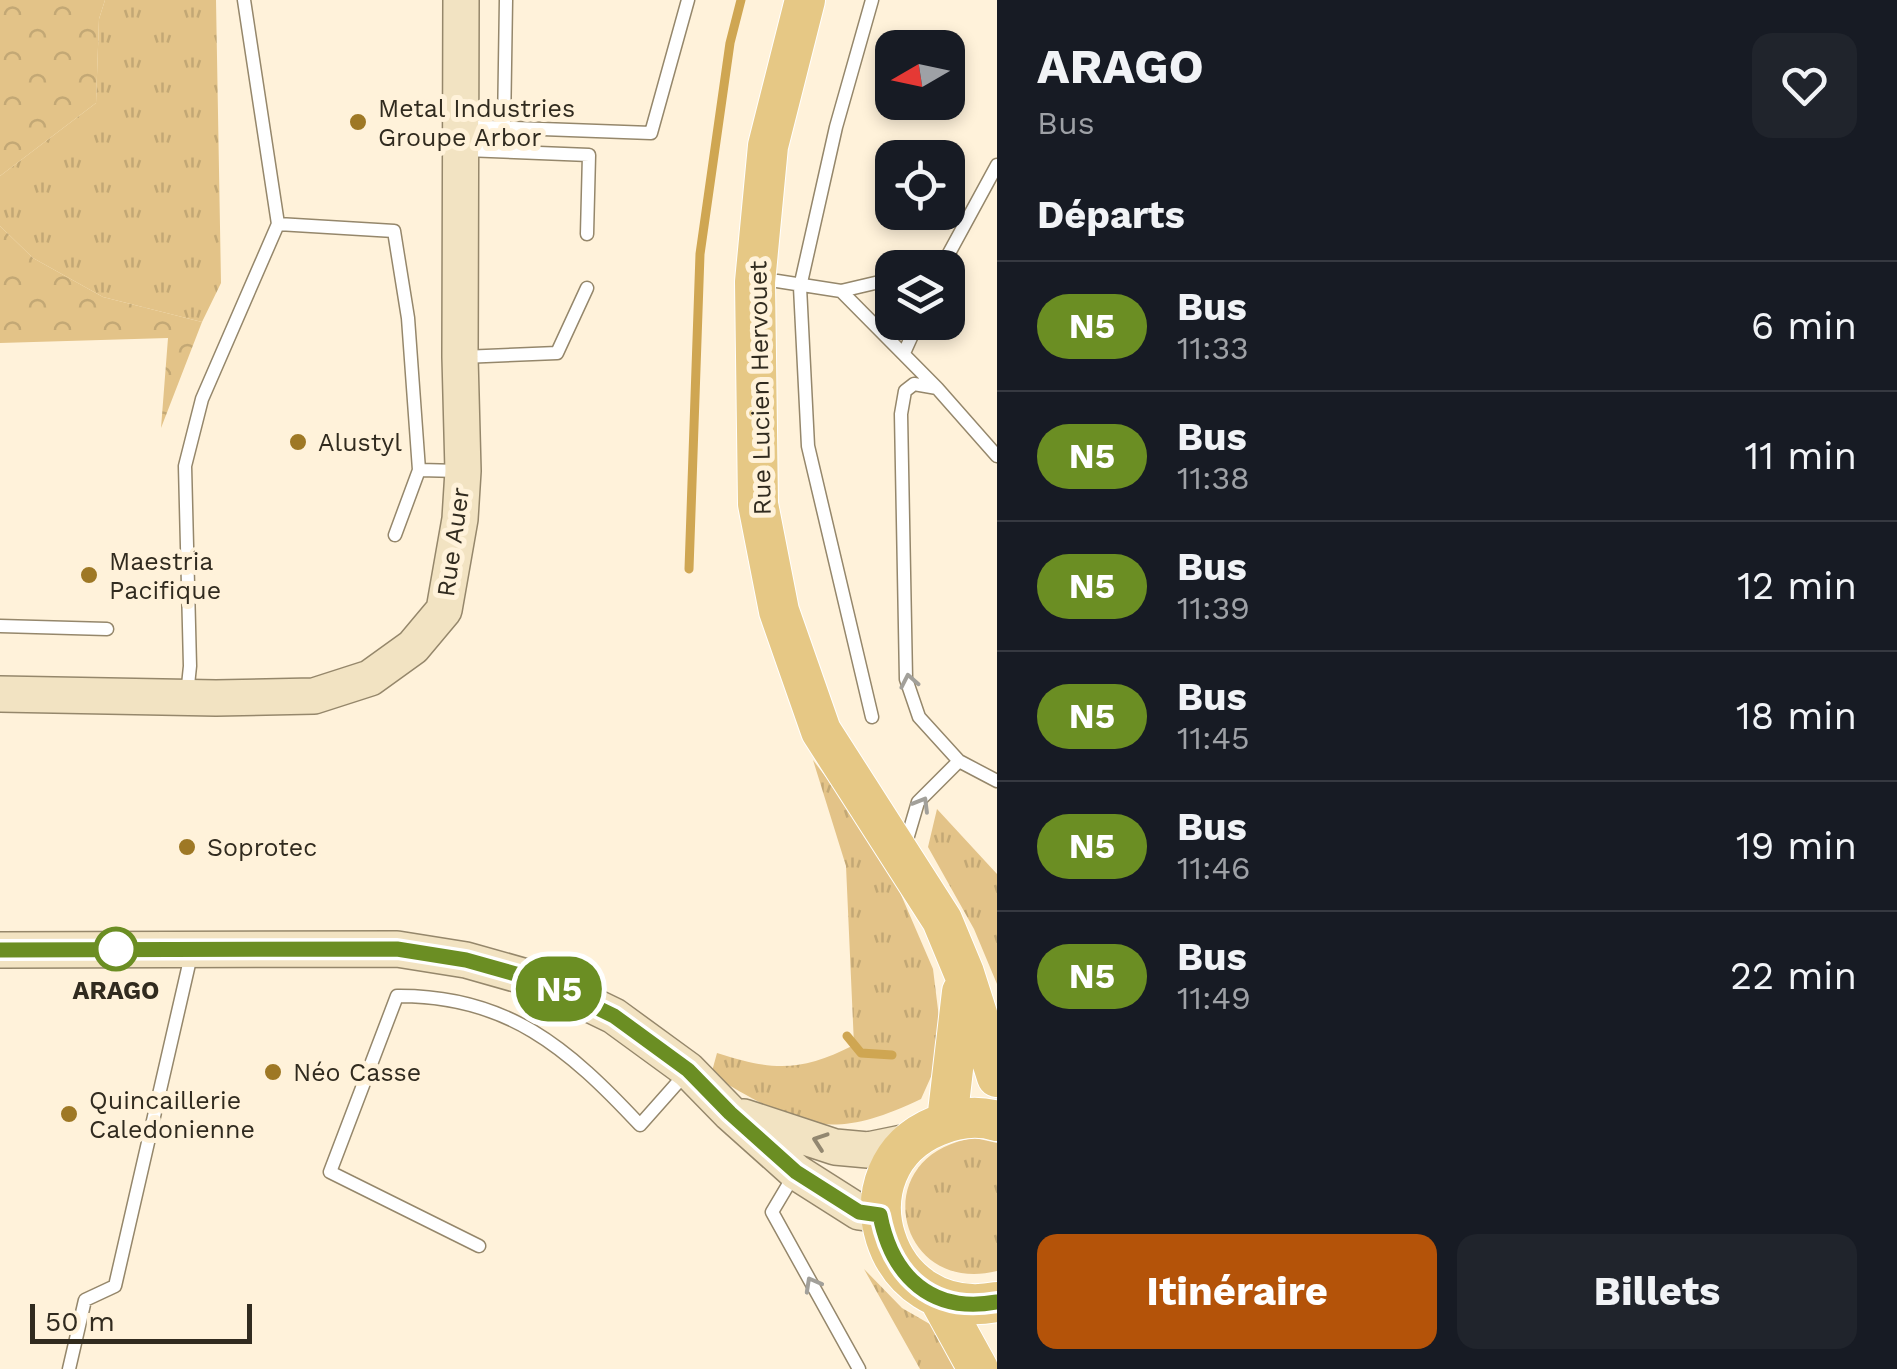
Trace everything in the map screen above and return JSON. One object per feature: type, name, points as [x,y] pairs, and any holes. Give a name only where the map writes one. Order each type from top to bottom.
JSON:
[{"type":"main road","name":"Rue Auer","points":[[0,694],[314,696],[370,678],[412,647],[444,610],[460,519],[463,471],[461,0]]},
{"type":"main road","name":"Rue Lucien Hervouet","points":[[805,0],[768,146],[755,282],[758,504],[779,611],[821,730],[942,920],[964,973],[997,1078]]},
{"type":"main road","points":[[0,950],[397,949],[466,960],[544,982],[614,1016],[688,1070],[796,1172],[859,1212],[880,1215]]},
{"type":"main road","name":"Rue Lucien Hervouet","points":[[947,1121],[964,973]]},
{"type":"main road","points":[[730,1113],[835,1147],[868,1150],[912,1141],[947,1121],[997,1121]]},
{"type":"main road","points":[[912,1141],[894,1162],[883,1188],[880,1215],[885,1242],[898,1266],[916,1285],[938,1298],[966,1305],[997,1302]]},
{"type":"main road","points":[[938,1298],[978,1369]]},
{"type":"lane","points":[[186,698],[190,666],[185,466],[202,399],[278,224],[244,0]]},
{"type":"lane","points":[[504,128],[506,0]]},
{"type":"lane","points":[[462,138],[504,128],[651,133],[688,0]]},
{"type":"lane","points":[[872,0],[836,126],[800,286],[808,446],[872,718]]},
{"type":"lane","points":[[462,138],[589,155],[587,234]]},
{"type":"lane","points":[[951,250],[997,166]]},
{"type":"lane","points":[[278,224],[394,231],[408,318],[419,470],[395,535]]},
{"type":"lane","points":[[755,282],[777,281],[841,291],[875,283]]},
{"type":"lane","points":[[460,357],[557,353],[587,288]]},
{"type":"lane","points":[[841,291],[937,388],[997,456]]},
{"type":"lane","points":[[904,354],[910,340]]},
{"type":"lane","points":[[937,388],[914,384],[905,392],[900,414],[906,679],[919,718],[959,761],[997,781]]},
{"type":"lane","points":[[419,470],[463,471]]},
{"type":"lane","points":[[0,626],[107,629]]},
{"type":"lane","points":[[901,858],[918,802],[959,761]]},
{"type":"lane","points":[[69,1369],[85,1300],[115,1286],[193,948]]},
{"type":"lane","points":[[478,1246],[330,1172],[397,996],[432,996],[478,1004],[544,1037],[593,1074],[640,1125],[688,1070]]},
{"type":"lane","points":[[796,1172],[772,1212],[859,1369]]},
{"type":"green space","points":[[0,0],[105,0],[99,19],[96,103],[0,176]]},
{"type":"green space","points":[[105,0],[216,0],[221,283],[202,322],[103,297],[33,258],[0,226],[0,176],[96,103],[99,19]]},
{"type":"green space","points":[[0,226],[33,258],[103,297],[202,322],[161,428],[168,338],[0,343]]},
{"type":"green space","points":[[813,760],[883,853],[933,969],[943,1050],[921,1099],[860,1122],[835,1125],[790,1116],[711,1075],[717,1053],[787,1066],[818,1060],[854,1045],[846,866]]},
{"type":"green space","points":[[937,809],[997,874],[997,984],[974,929],[928,847]]},
{"type":"green space","points":[[975,1138],[997,1143],[997,1271],[962,1273],[935,1263],[916,1244],[906,1220],[907,1193],[918,1169],[940,1149]]},
{"type":"green space","points":[[864,1269],[902,1308],[947,1334],[964,1369],[920,1369]]},
{"type":"waterway","points":[[689,569],[700,254],[730,43],[741,0]]},
{"type":"waterway","points":[[847,1036],[861,1053],[892,1055]]},
{"type":"bus line","name":"N5","points":[[0,950],[397,949],[466,960],[544,982],[614,1016],[688,1070],[796,1172],[859,1212],[880,1215],[885,1242],[898,1266],[916,1285],[938,1298],[966,1305],[997,1302]]},
{"type":"place","name":"Metal Industries Groupe Arbor","points":[[358,122]]},
{"type":"place","name":"Alustyl","points":[[298,442]]},
{"type":"place","name":"Maestria Pacifique","points":[[89,575]]},
{"type":"place","name":"Soprotec","points":[[187,847]]},
{"type":"place","name":"ARAGO","points":[[116,949]]},
{"type":"place","name":"Néo Casse","points":[[273,1072]]},
{"type":"place","name":"Quincaillerie Caledonienne","points":[[69,1114]]}]
